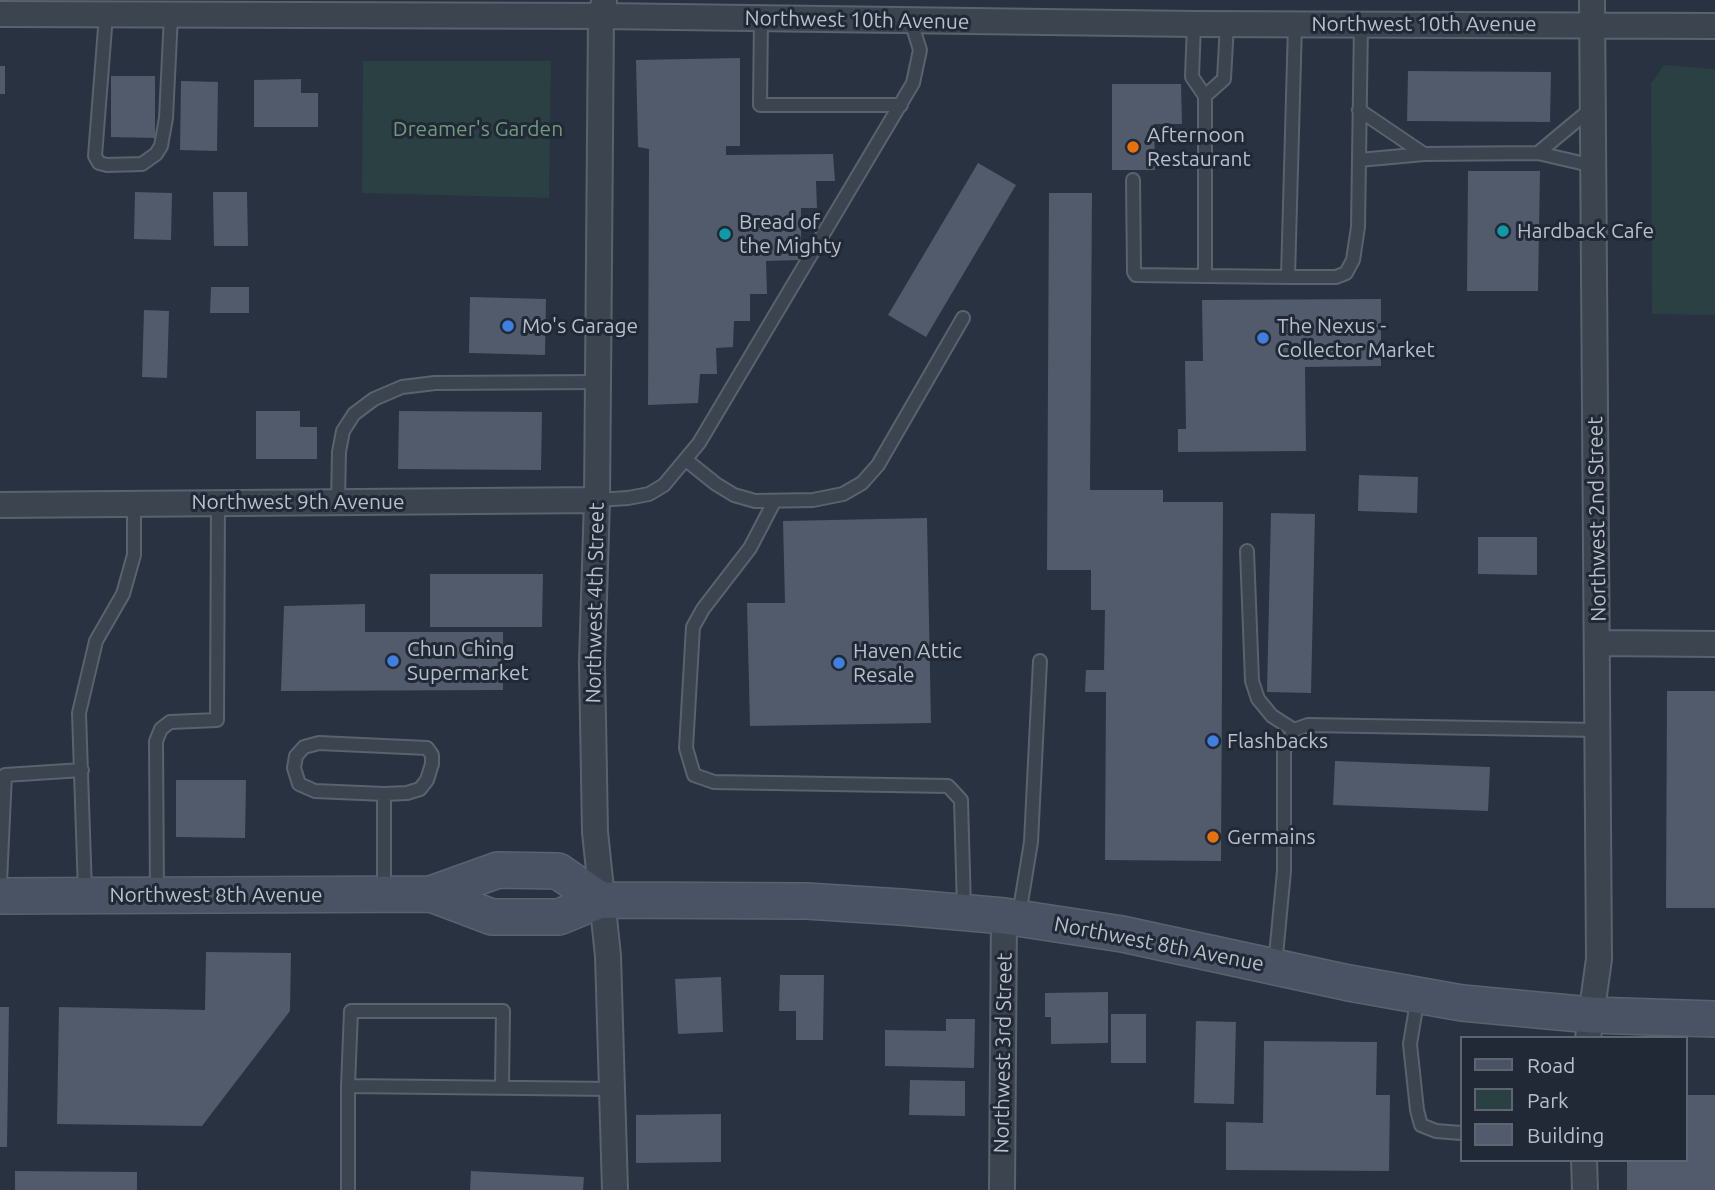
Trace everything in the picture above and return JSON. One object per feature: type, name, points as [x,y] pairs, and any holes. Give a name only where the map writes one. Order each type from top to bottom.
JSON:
[{"type":"main road","name":"Northwest 8th Avenue","points":[[0,896],[431,894],[498,870],[558,872],[600,900]]},
{"type":"main road","name":"Northwest 8th Avenue","points":[[431,894],[492,917],[559,917],[600,900],[806,901],[1011,917],[1122,934],[1349,984],[1590,1027],[1715,1019]]},
{"type":"street","name":"Northwest 2nd Street","points":[[1590,1027],[1599,959],[1592,0]]},
{"type":"street","name":"Northwest 10th Avenue","points":[[0,14],[171,15],[351,8],[600,5],[761,19],[1715,26]]},
{"type":"street","name":"Northwest 4th Street","points":[[600,5],[597,500],[592,663],[594,832],[608,956],[615,1190]]},
{"type":"street","name":"Northwest 9th Avenue","points":[[0,505],[597,500]]},
{"type":"street","points":[[1598,643],[1715,644]]},
{"type":"street","name":"Northwest 3rd Street","points":[[1002,1190],[1011,917]]},
{"type":"street","points":[[1584,1162],[1585,1190]]},
{"type":"lane","points":[[106,15],[95,156],[99,163],[107,165],[142,164],[156,154],[161,146],[166,118],[171,15]]},
{"type":"lane","points":[[761,19],[760,105],[901,105]]},
{"type":"lane","points":[[597,500],[649,494],[664,485],[699,443],[913,83],[920,50],[911,21]]},
{"type":"lane","points":[[1194,24],[1192,77],[1205,96],[1205,276]]},
{"type":"lane","points":[[1205,96],[1224,79],[1227,24]]},
{"type":"lane","points":[[1288,277],[1295,24]]},
{"type":"lane","points":[[1133,180],[1133,258],[1136,275],[1336,277],[1346,273],[1353,260],[1358,227],[1361,24]]},
{"type":"lane","points":[[1538,153],[1593,108]]},
{"type":"lane","points":[[1359,110],[1424,154]]},
{"type":"lane","points":[[1359,160],[1424,154],[1538,153],[1594,166]]},
{"type":"lane","points":[[687,460],[734,495],[755,501],[813,500],[843,494],[862,483],[878,465],[963,318]]},
{"type":"lane","points":[[338,502],[338,452],[342,431],[354,414],[374,399],[402,387],[435,383],[598,382]]},
{"type":"lane","points":[[774,502],[750,548],[703,609],[693,627],[686,748],[694,775],[714,782],[948,786],[961,800],[965,913]]},
{"type":"lane","points":[[157,895],[156,741],[161,729],[170,722],[217,720],[218,503]]},
{"type":"lane","points":[[85,896],[79,713],[96,641],[123,594],[134,555],[134,504]]},
{"type":"lane","points":[[1247,551],[1252,681],[1258,699],[1272,716],[1294,730]]},
{"type":"lane","points":[[1011,917],[1031,842],[1040,661]]},
{"type":"lane","points":[[1275,966],[1284,872],[1284,751],[1294,730],[1308,725],[1598,730]]},
{"type":"lane","points":[[319,743],[427,748],[432,755],[432,764],[427,780],[420,789],[407,793],[384,793],[315,791],[299,784],[294,768],[296,756],[304,747],[319,743]]},
{"type":"lane","points":[[0,882],[5,775],[82,770]]},
{"type":"lane","points":[[384,793],[384,895]]},
{"type":"lane","points":[[1418,995],[1410,1044],[1421,1125],[1436,1131],[1460,1133]]},
{"type":"lane","points":[[348,1190],[351,1011],[503,1011],[502,1086]]},
{"type":"lane","points":[[348,1086],[612,1089]]},
{"type":"green space","name":"Dreamer's Garden","points":[[363,61],[551,61],[549,198],[362,193]]},
{"type":"green space","points":[[1664,65],[1715,69],[1715,315],[1652,314],[1651,84]]},
{"type":"building","name":"Bread of the Mighty","points":[[740,58],[740,146],[726,146],[726,155],[833,154],[835,181],[816,181],[817,208],[801,208],[801,260],[766,261],[767,294],[750,294],[750,321],[734,321],[733,347],[716,348],[717,374],[700,374],[698,403],[648,405],[649,149],[638,147],[636,60]]},
{"type":"building","points":[[0,66],[5,66],[5,94],[0,94]]},
{"type":"building","points":[[1408,71],[1551,72],[1550,122],[1407,121]]},
{"type":"building","points":[[111,76],[155,76],[155,138],[111,137]]},
{"type":"building","points":[[301,79],[301,93],[318,93],[318,127],[254,127],[254,80]]},
{"type":"building","points":[[181,81],[218,82],[217,151],[180,150]]},
{"type":"building","name":"Afternoon Restaurant","points":[[1112,84],[1181,84],[1182,124],[1154,124],[1155,170],[1112,170]]},
{"type":"building","points":[[978,163],[1016,185],[926,337],[888,315]]},
{"type":"building","name":"Hardback Cafe","points":[[1468,171],[1540,171],[1538,291],[1467,291]]},
{"type":"building","points":[[135,192],[172,193],[171,240],[134,239]]},
{"type":"building","points":[[213,192],[247,192],[248,246],[214,246]]},
{"type":"building","points":[[1049,193],[1092,193],[1090,490],[1163,490],[1163,502],[1223,502],[1221,861],[1105,860],[1106,692],[1085,692],[1086,670],[1104,670],[1105,610],[1091,610],[1091,570],[1047,570]]},
{"type":"building","points":[[211,287],[249,287],[249,313],[210,313]]},
{"type":"building","name":"Mo's Garage","points":[[470,297],[546,299],[545,355],[469,353]]},
{"type":"building","points":[[1381,299],[1381,366],[1305,367],[1306,451],[1178,452],[1178,429],[1186,429],[1185,361],[1203,361],[1202,300]]},
{"type":"building","points":[[144,310],[169,311],[167,378],[142,377]]},
{"type":"building","points":[[256,411],[300,411],[300,427],[317,427],[317,459],[256,459]]},
{"type":"building","points":[[399,411],[542,412],[541,470],[398,469]]},
{"type":"building","points":[[1359,475],[1418,477],[1417,513],[1358,511]]},
{"type":"building","points":[[1271,513],[1315,514],[1311,693],[1267,692]]},
{"type":"building","name":"Haven Attic Resale","points":[[927,518],[931,723],[750,726],[747,603],[785,603],[783,521]]},
{"type":"building","points":[[1478,537],[1537,537],[1537,575],[1478,574]]},
{"type":"building","points":[[430,574],[543,574],[542,627],[430,627]]},
{"type":"building","name":"Chun Ching Supermarket","points":[[365,604],[365,632],[503,632],[503,690],[281,691],[284,606]]},
{"type":"building","points":[[1667,691],[1715,691],[1715,908],[1666,908]]},
{"type":"building","points":[[1335,761],[1490,767],[1488,811],[1333,805]]},
{"type":"building","points":[[176,780],[246,780],[245,838],[176,837]]},
{"type":"building","points":[[206,952],[291,953],[290,1011],[202,1126],[57,1124],[59,1007],[205,1010]]},
{"type":"building","points":[[780,975],[824,975],[823,1040],[796,1040],[796,1011],[779,1011]]},
{"type":"building","points":[[721,977],[723,1032],[678,1034],[675,979]]},
{"type":"building","points":[[1108,992],[1108,1043],[1051,1044],[1051,1017],[1045,1017],[1045,993]]},
{"type":"building","points":[[0,1007],[9,1007],[7,1147],[0,1147]]},
{"type":"building","points":[[1111,1014],[1146,1014],[1146,1063],[1111,1063]]},
{"type":"building","points":[[946,1019],[975,1019],[974,1068],[885,1066],[885,1030],[946,1031]]},
{"type":"building","points":[[1196,1021],[1236,1022],[1234,1104],[1194,1103]]},
{"type":"building","points":[[1264,1041],[1377,1042],[1376,1095],[1390,1095],[1389,1171],[1226,1170],[1226,1122],[1263,1123]]},
{"type":"building","points":[[910,1080],[965,1081],[965,1116],[909,1115]]},
{"type":"building","points":[[1687,1095],[1715,1095],[1715,1190],[1627,1190],[1627,1162],[1687,1162]]},
{"type":"building","points":[[721,1114],[721,1162],[636,1163],[636,1115]]},
{"type":"building","points":[[15,1171],[137,1172],[137,1190],[15,1190]]},
{"type":"building","points":[[471,1171],[584,1177],[583,1190],[470,1190]]},
{"type":"place","name":"Afternoon Restaurant","points":[[1133,147]]},
{"type":"place","name":"Hardback Cafe","points":[[1503,231]]},
{"type":"place","name":"Bread of the Mighty","points":[[725,234]]},
{"type":"place","name":"Mo's Garage","points":[[508,326]]},
{"type":"place","name":"The Nexus - Collector Market","points":[[1263,338]]},
{"type":"place","name":"Chun Ching Supermarket","points":[[393,661]]},
{"type":"place","name":"Haven Attic Resale","points":[[839,663]]},
{"type":"place","name":"Flashbacks","points":[[1213,741]]},
{"type":"place","name":"Germains","points":[[1213,837]]}]
